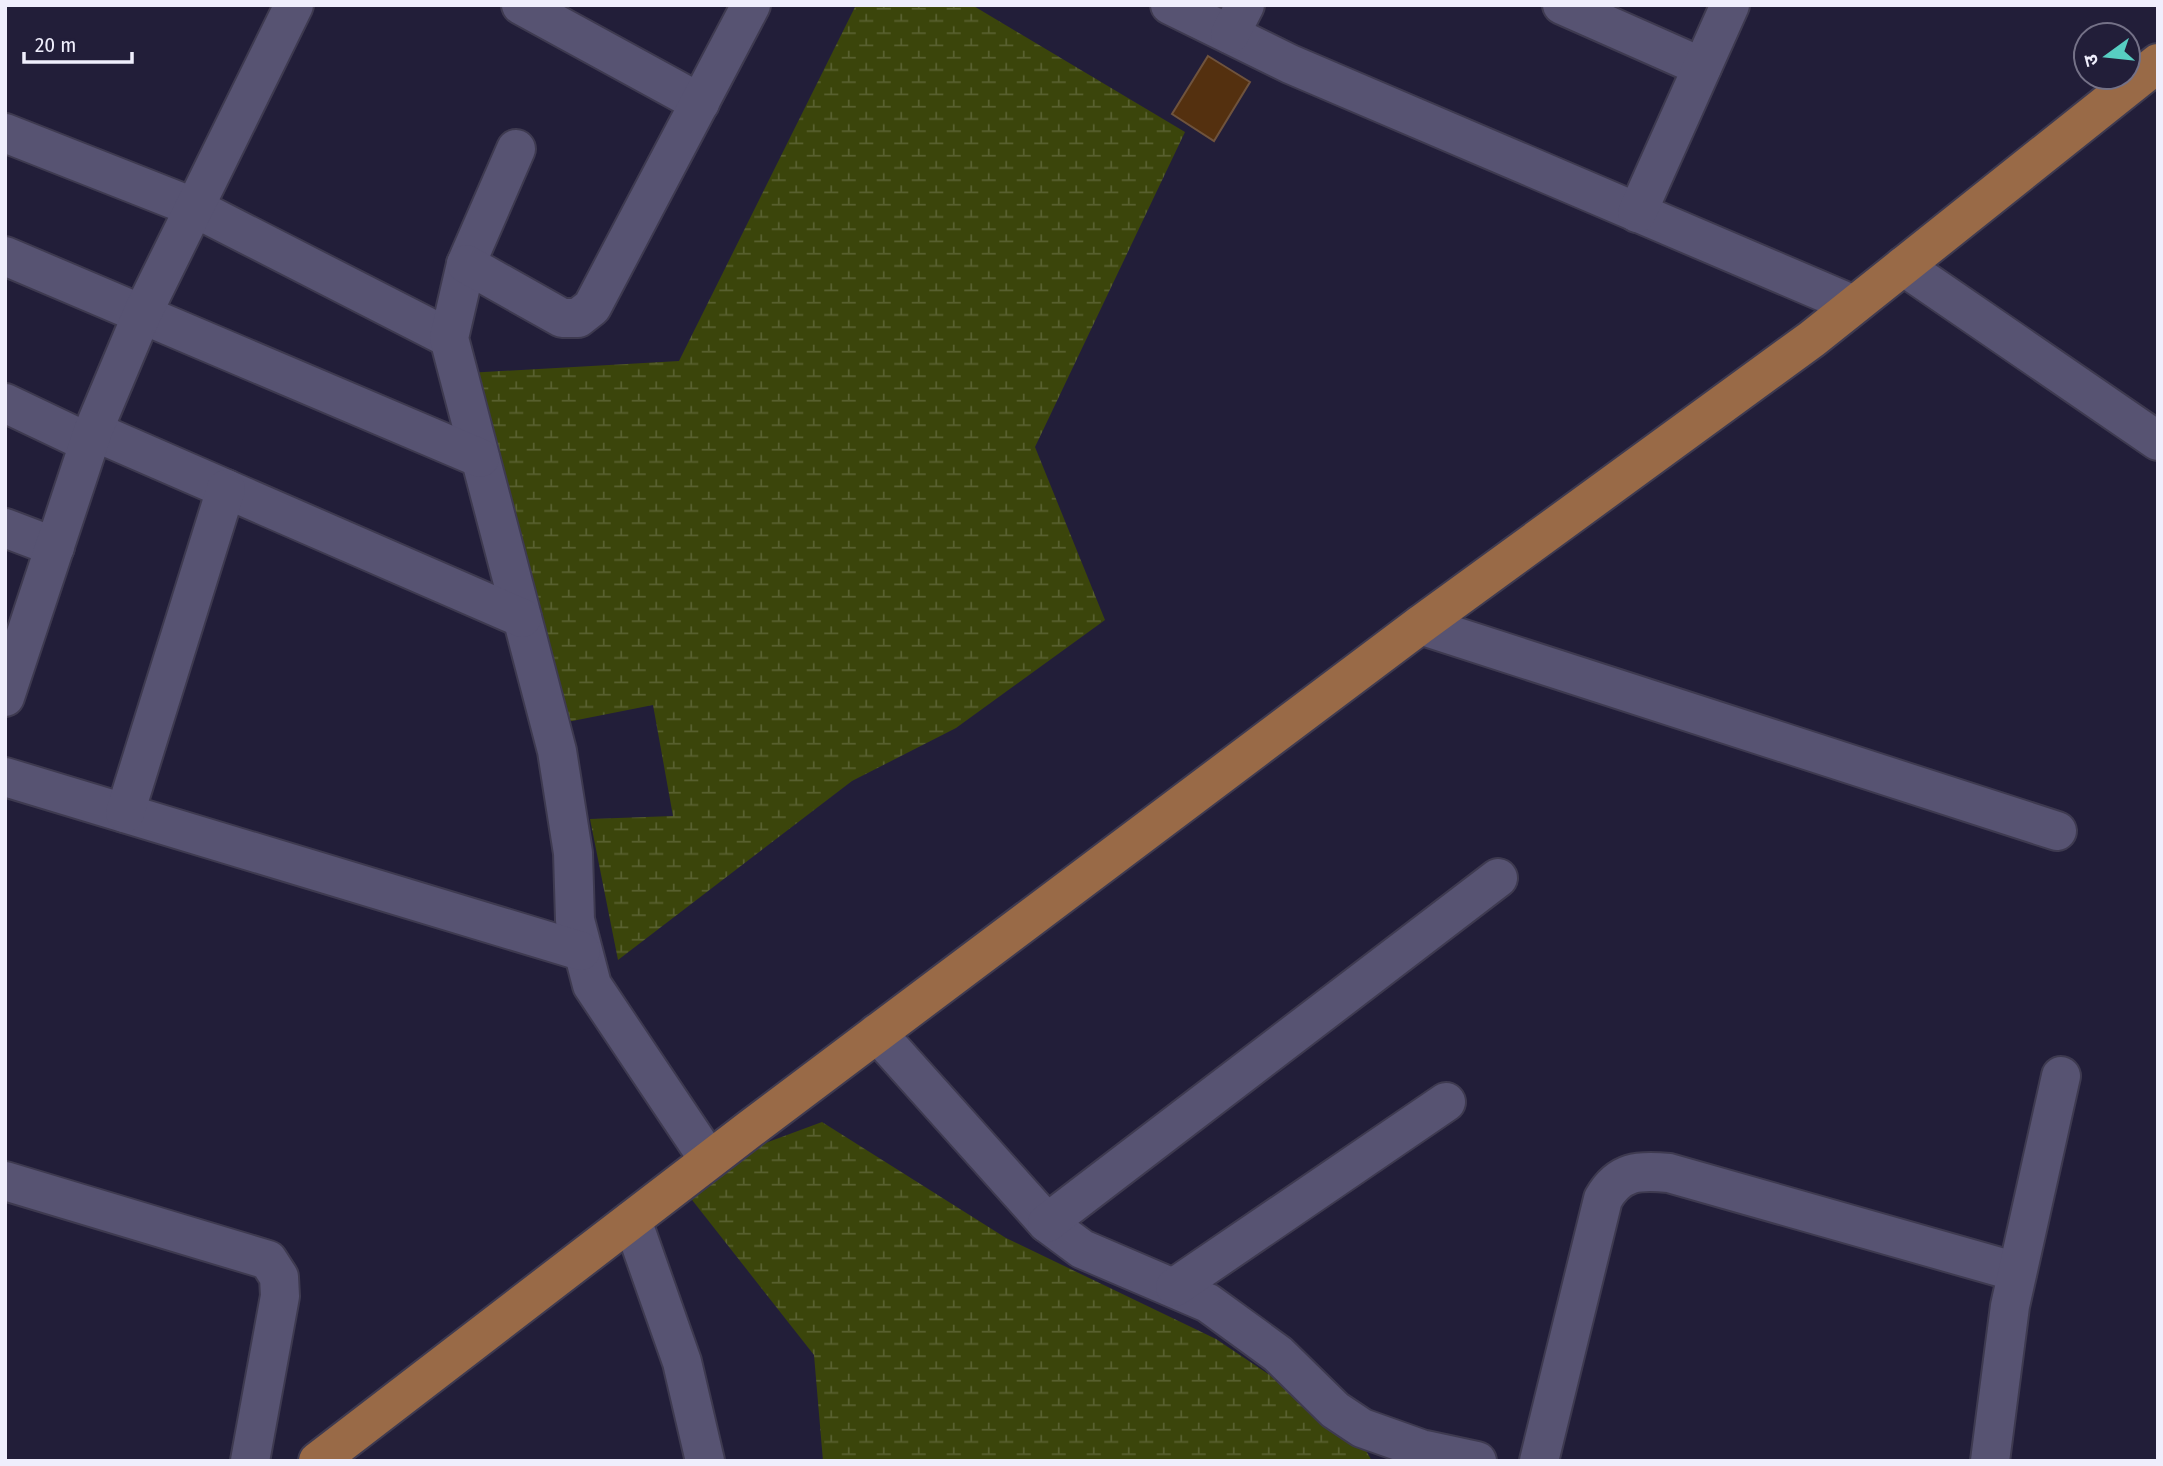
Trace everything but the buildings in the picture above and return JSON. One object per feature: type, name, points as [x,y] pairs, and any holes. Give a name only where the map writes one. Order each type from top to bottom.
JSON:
[{"type":"main road","points":[[318,1461],[877,1033],[1420,625],[1854,305],[2158,63]]},
{"type":"street","points":[[8,676],[91,437],[143,312],[192,207],[294,5]]},
{"type":"street","points":[[521,5],[700,103]]},
{"type":"street","points":[[466,264],[562,318],[578,318],[592,307],[751,5]]},
{"type":"street","points":[[1170,5],[1238,20],[1290,64],[1854,305]]},
{"type":"street","points":[[1562,5],[1702,67]]},
{"type":"street","points":[[1637,213],[1730,5]]},
{"type":"street","points":[[5,133],[192,207],[449,338]]},
{"type":"street","points":[[516,149],[466,264],[449,338],[567,801],[575,920],[581,951],[592,985],[611,1017],[709,1160]]},
{"type":"street","points":[[5,256],[143,312],[480,458]]},
{"type":"street","points":[[1903,266],[2158,441]]},
{"type":"street","points":[[5,403],[226,489],[522,618]]},
{"type":"street","points":[[125,813],[226,489]]},
{"type":"street","points":[[5,528],[55,547]]},
{"type":"street","points":[[1420,625],[2057,831]]},
{"type":"street","points":[[5,777],[581,951]]},
{"type":"street","points":[[1046,1223],[1498,878]]},
{"type":"street","points":[[877,1033],[1046,1223],[1082,1249],[1208,1303],[1269,1347],[1335,1410],[1362,1428],[1421,1449],[1477,1461]]},
{"type":"street","points":[[1990,1461],[2004,1342],[2061,1076]]},
{"type":"street","points":[[1175,1287],[1446,1102]]},
{"type":"street","points":[[1539,1461],[1602,1199],[1612,1183],[1629,1175],[1647,1171],[1669,1173],[2017,1272]]},
{"type":"street","points":[[5,1181],[268,1260],[279,1277],[281,1296],[250,1461]]},
{"type":"street","points":[[632,1220],[682,1362],[705,1461]]},
{"type":"green space","points":[[856,5],[972,5],[1185,132],[1035,447],[1105,620],[956,728],[852,781],[618,960],[590,819],[673,816],[653,705],[557,724],[467,373],[679,361]]},
{"type":"green space","points":[[822,1122],[1006,1238],[1216,1339],[1355,1432],[1372,1461],[823,1461],[814,1355],[674,1177]]}]
